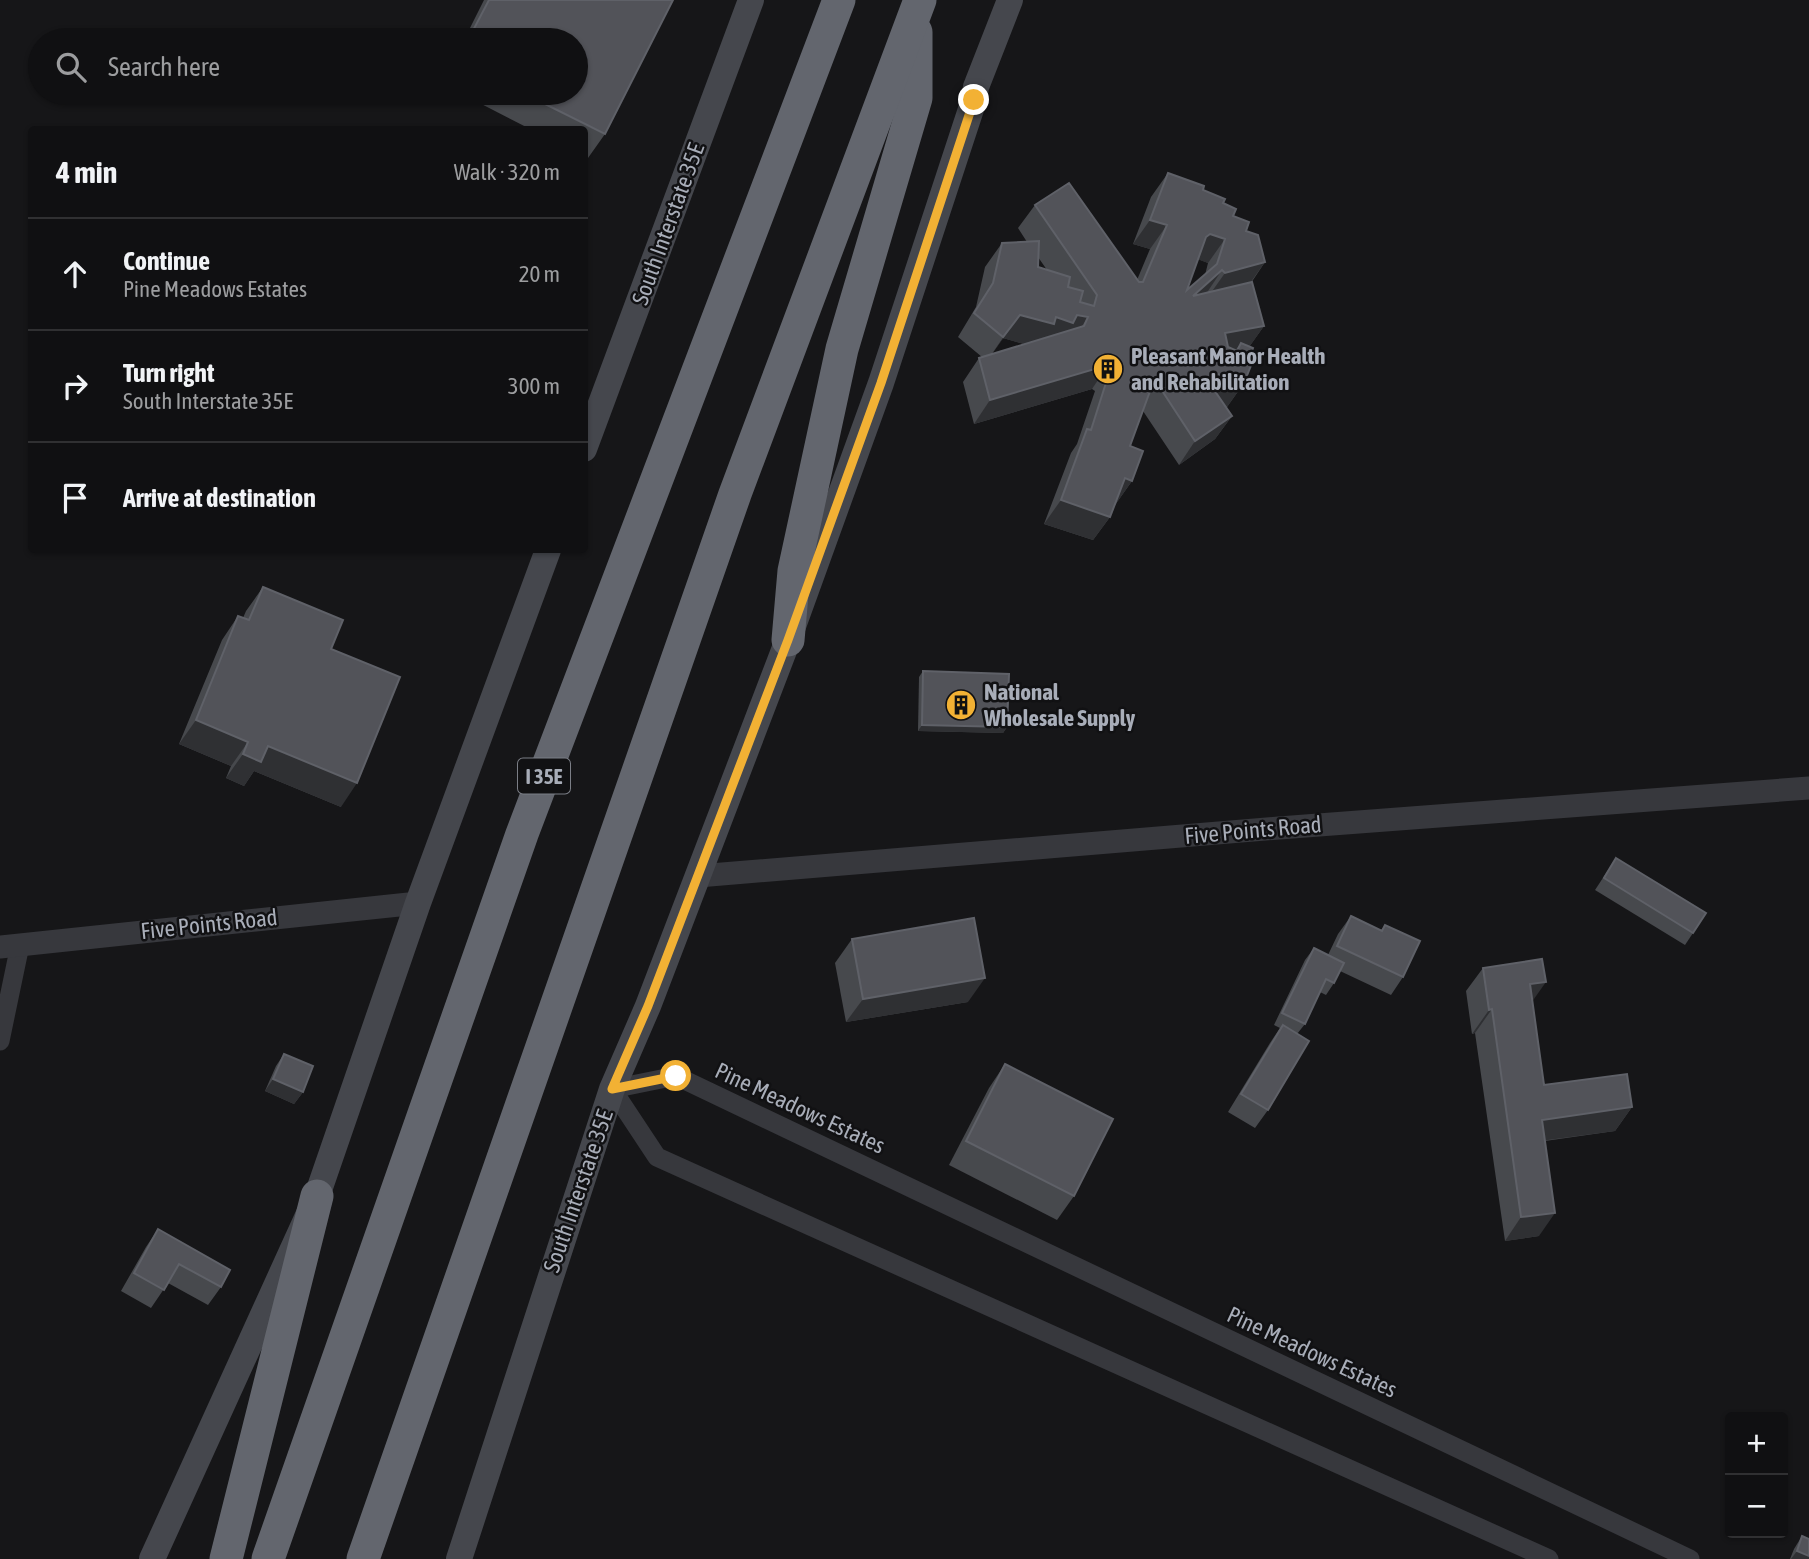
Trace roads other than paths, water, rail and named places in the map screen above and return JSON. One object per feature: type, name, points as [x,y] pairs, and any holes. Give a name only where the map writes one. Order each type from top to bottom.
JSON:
[{"type":"highway","name":"I 35E","points":[[268,1559],[522,834],[839,0]]},
{"type":"highway","points":[[788,640],[794,571],[842,349],[916,99],[918,4]]},
{"type":"highway","points":[[363,1559],[735,494],[918,4]]},
{"type":"highway","points":[[226,1559],[317,1196]]},
{"type":"main road","name":"South Interstate 35E","points":[[588,438],[751,0]]},
{"type":"main road","name":"South Interstate 35E","points":[[459,1559],[471,1514],[612,1089],[698,876],[788,640],[881,383],[976,87],[1010,0]]},
{"type":"main road","points":[[152,1559],[317,1196],[418,903],[547,553]]},
{"type":"street","name":"Five Points Road","points":[[698,876],[1809,788]]},
{"type":"street","name":"Five Points Road","points":[[10,946],[418,903]]},
{"type":"street","points":[[0,1041],[10,946]]},
{"type":"street","name":"Pine Meadows Estates","points":[[612,1089],[676,1076],[1690,1559]]},
{"type":"street","points":[[612,1089],[657,1157],[1549,1559]]},
{"type":"place","name":"Pleasant Manor Health and Rehabilitation","points":[[1108,369]]},
{"type":"place","name":"National Wholesale Supply","points":[[961,705]]}]
